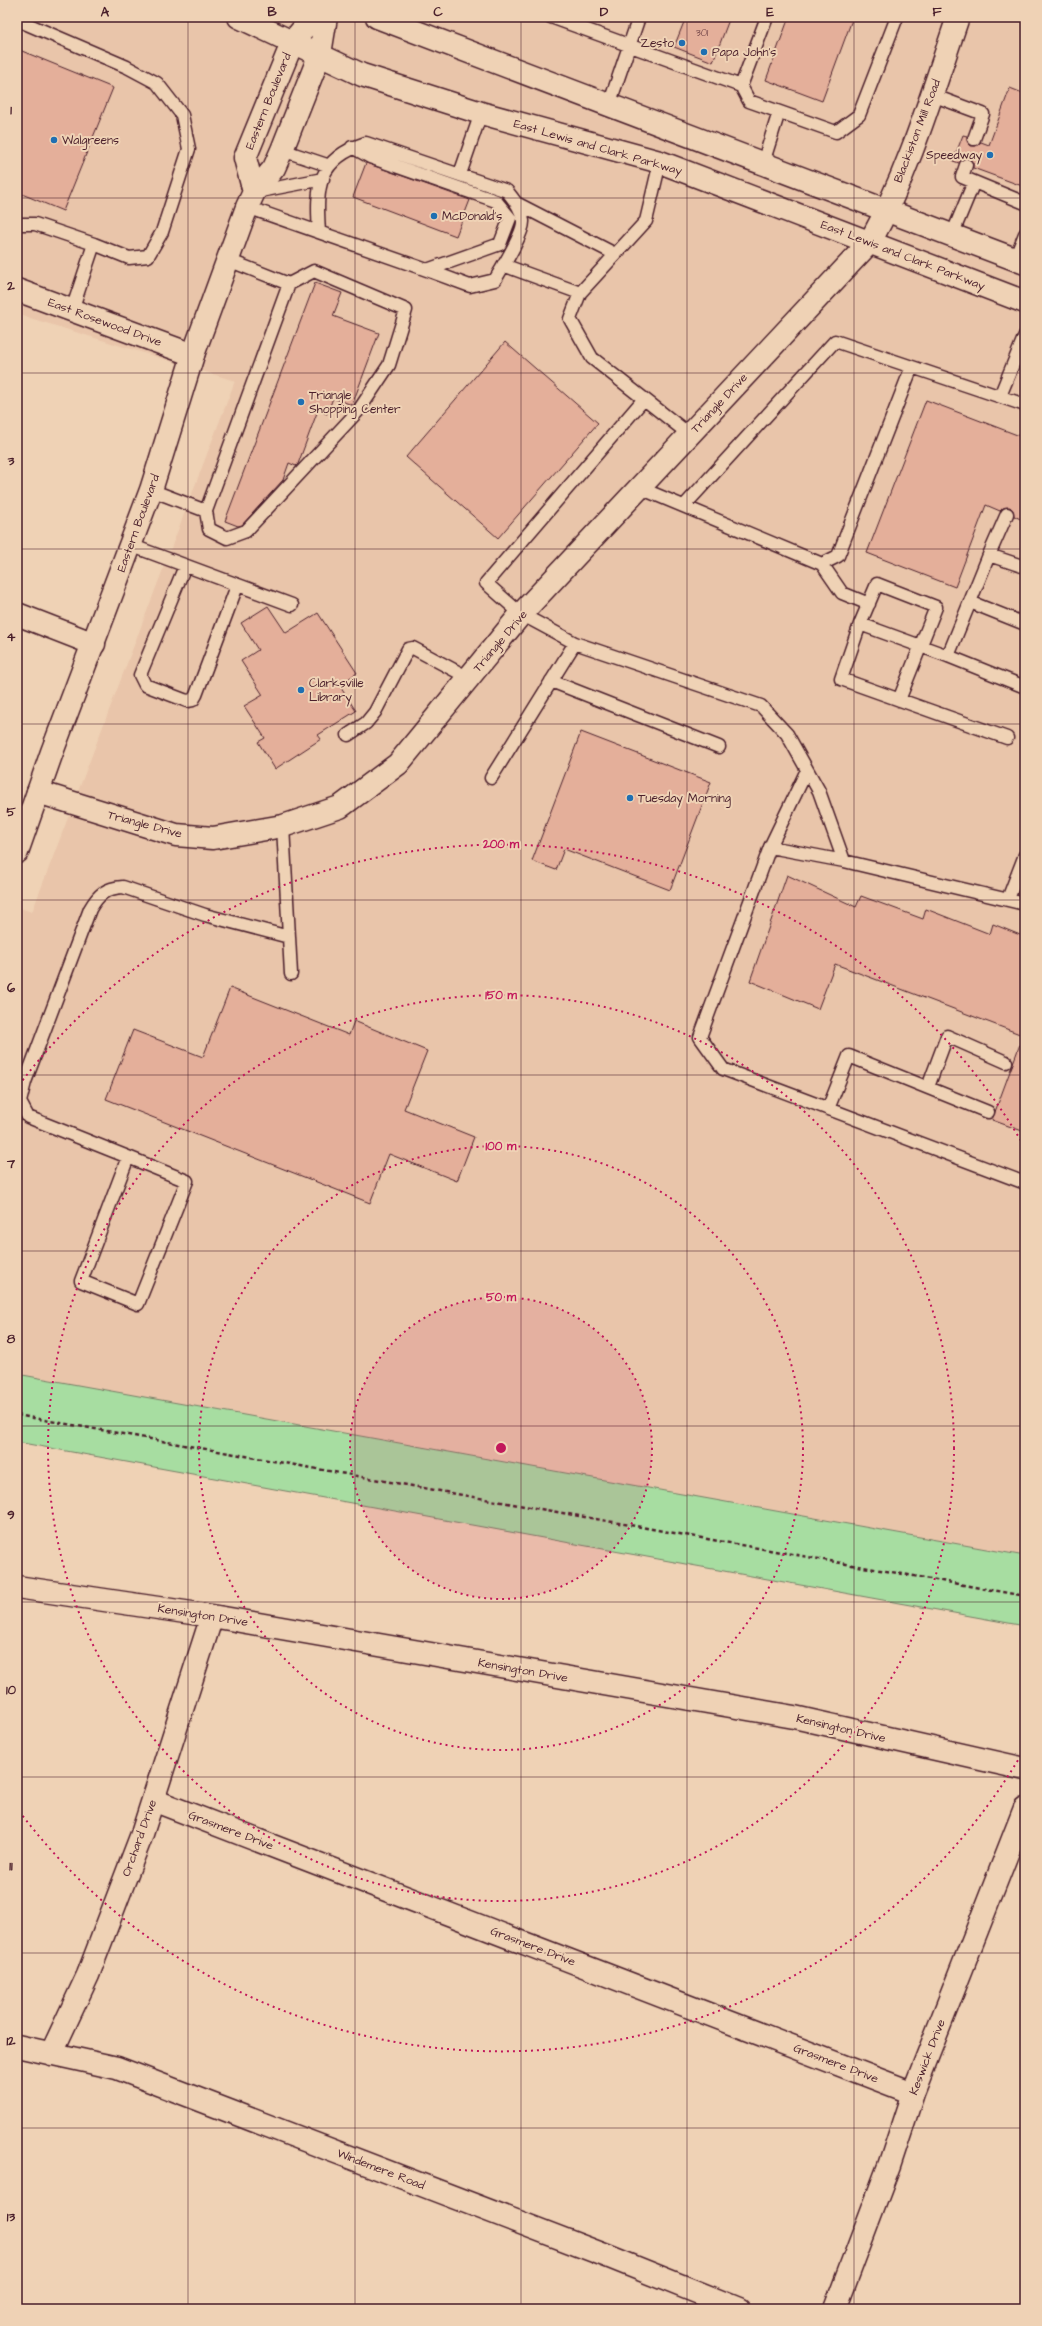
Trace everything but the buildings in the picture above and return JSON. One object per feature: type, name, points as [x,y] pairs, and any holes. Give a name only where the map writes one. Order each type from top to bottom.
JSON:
[{"type":"street","name":"East Lewis and Clark Parkway","points":[[239,17],[293,41],[362,75],[481,113],[660,162],[1025,302]]},
{"type":"street","name":"Eastern Boulevard","points":[[251,199],[245,158],[293,41],[313,17]]},
{"type":"street","name":"Eastern Boulevard","points":[[17,852],[151,490],[193,355],[228,260],[251,199],[274,168],[282,150],[320,54],[326,17]]},
{"type":"street","points":[[378,17],[1020,261]]},
{"type":"street","name":"Blackiston Mill Road","points":[[870,242],[888,210],[932,95],[958,17]]},
{"type":"street","name":"Triangle Drive","points":[[38,792],[176,835],[213,838],[283,826],[340,807],[398,764],[522,614],[870,242]]},
{"type":"street","name":"East Rosewood Drive","points":[[17,290],[193,355]]},
{"type":"street","points":[[17,614],[94,644]]},
{"type":"street","name":"Kensington Drive","points":[[17,1587],[212,1616],[794,1717],[1025,1768]]},
{"type":"street","name":"Orchard Drive","points":[[51,2054],[88,1976],[153,1800],[212,1616]]},
{"type":"street","name":"Grasmere Drive","points":[[153,1800],[913,2093]]},
{"type":"street","name":"Keswick Drive","points":[[835,2309],[889,2166],[913,2093],[1025,1808]]},
{"type":"street","name":"Windemere Road","points":[[17,2046],[116,2068],[608,2256],[740,2309]]},
{"type":"lane","points":[[551,17],[741,86],[748,101],[836,132],[859,115],[897,17]]},
{"type":"lane","points":[[609,105],[639,17]]},
{"type":"lane","points":[[741,86],[768,17]]},
{"type":"lane","points":[[17,224],[35,224],[94,244],[128,258],[148,256],[162,232],[188,149],[182,115],[157,83],[127,67],[20,22]]},
{"type":"lane","points":[[932,95],[983,114],[974,139]]},
{"type":"lane","points":[[763,163],[780,112]]},
{"type":"lane","points":[[460,174],[481,113]]},
{"type":"lane","points":[[251,199],[319,232],[470,286],[495,280],[515,245],[524,222],[518,204],[508,191],[366,143],[352,147],[327,165],[317,199],[319,232]]},
{"type":"lane","points":[[352,147],[370,157],[496,200],[510,218],[500,244],[427,270]]},
{"type":"lane","points":[[282,150],[327,165]]},
{"type":"lane","points":[[660,162],[646,221],[580,293],[570,319],[592,358],[690,434]]},
{"type":"lane","points":[[966,165],[962,177],[1025,203]]},
{"type":"lane","points":[[251,199],[323,179]]},
{"type":"lane","points":[[952,235],[974,182]]},
{"type":"lane","points":[[518,204],[615,254]]},
{"type":"lane","points":[[1020,261],[1025,234]]},
{"type":"lane","points":[[72,310],[94,244]]},
{"type":"lane","points":[[228,260],[289,284]]},
{"type":"lane","points":[[503,265],[580,293]]},
{"type":"lane","points":[[314,271],[406,310],[389,365],[359,410],[246,530],[228,538],[210,529],[206,511],[289,284],[314,271]]},
{"type":"lane","points":[[1000,396],[1025,335]]},
{"type":"lane","points":[[684,506],[835,341],[912,369],[1025,405]]},
{"type":"lane","points":[[822,564],[838,556],[912,369]]},
{"type":"lane","points":[[644,399],[486,583],[522,614],[575,643],[761,706],[787,734],[819,791],[844,861]]},
{"type":"lane","points":[[640,488],[822,564],[842,593],[869,604]]},
{"type":"lane","points":[[151,490],[206,511]]},
{"type":"lane","points":[[948,656],[1007,514]]},
{"type":"lane","points":[[130,545],[237,586],[292,605]]},
{"type":"lane","points":[[989,555],[1025,567]]},
{"type":"lane","points":[[185,566],[140,675],[145,685],[187,701],[193,700],[237,586]]},
{"type":"lane","points":[[900,700],[936,607],[877,584],[860,624],[841,679],[900,700],[1007,738]]},
{"type":"lane","points":[[970,602],[1025,624]]},
{"type":"lane","points":[[860,624],[948,656],[1025,688]]},
{"type":"lane","points":[[491,778],[575,643]]},
{"type":"lane","points":[[348,736],[366,723],[375,712],[408,649],[413,648],[469,678]]},
{"type":"lane","points":[[551,681],[719,747]]},
{"type":"lane","points":[[807,770],[770,847],[700,1037],[723,1069],[1025,1183]]},
{"type":"lane","points":[[283,826],[291,974]]},
{"type":"lane","points":[[770,847],[844,861],[1025,904]]},
{"type":"lane","points":[[1008,899],[1025,855]]},
{"type":"lane","points":[[128,1157],[81,1281],[138,1304],[187,1181],[128,1157],[28,1117],[20,1102],[25,1082],[90,909],[98,895],[110,888],[123,887],[205,915],[289,937]]},
{"type":"lane","points":[[928,1087],[947,1036],[1006,1062]]},
{"type":"lane","points":[[828,1109],[849,1056],[988,1112]]},
{"type":"path","points":[[17,1415],[1025,1596]]},
{"type":"shaded area","points":[[17,17],[1025,17],[1025,1556],[17,1374],[17,907],[32,912],[235,381],[17,314]]},
{"type":"green space","points":[[17,1374],[1025,1556],[1025,1626],[17,1442]]},
{"type":"place","name":"Zesto","points":[[682,43]]},
{"type":"place","name":"Papa John's","points":[[704,52]]},
{"type":"place","name":"Walgreens","points":[[54,140]]},
{"type":"place","name":"Speedway","points":[[990,155]]},
{"type":"place","name":"McDonald's","points":[[434,216]]},
{"type":"place","name":"Triangle Shopping Center","points":[[301,402]]},
{"type":"place","name":"Clarksville Library","points":[[301,690]]},
{"type":"place","name":"Tuesday Morning","points":[[630,798]]}]
